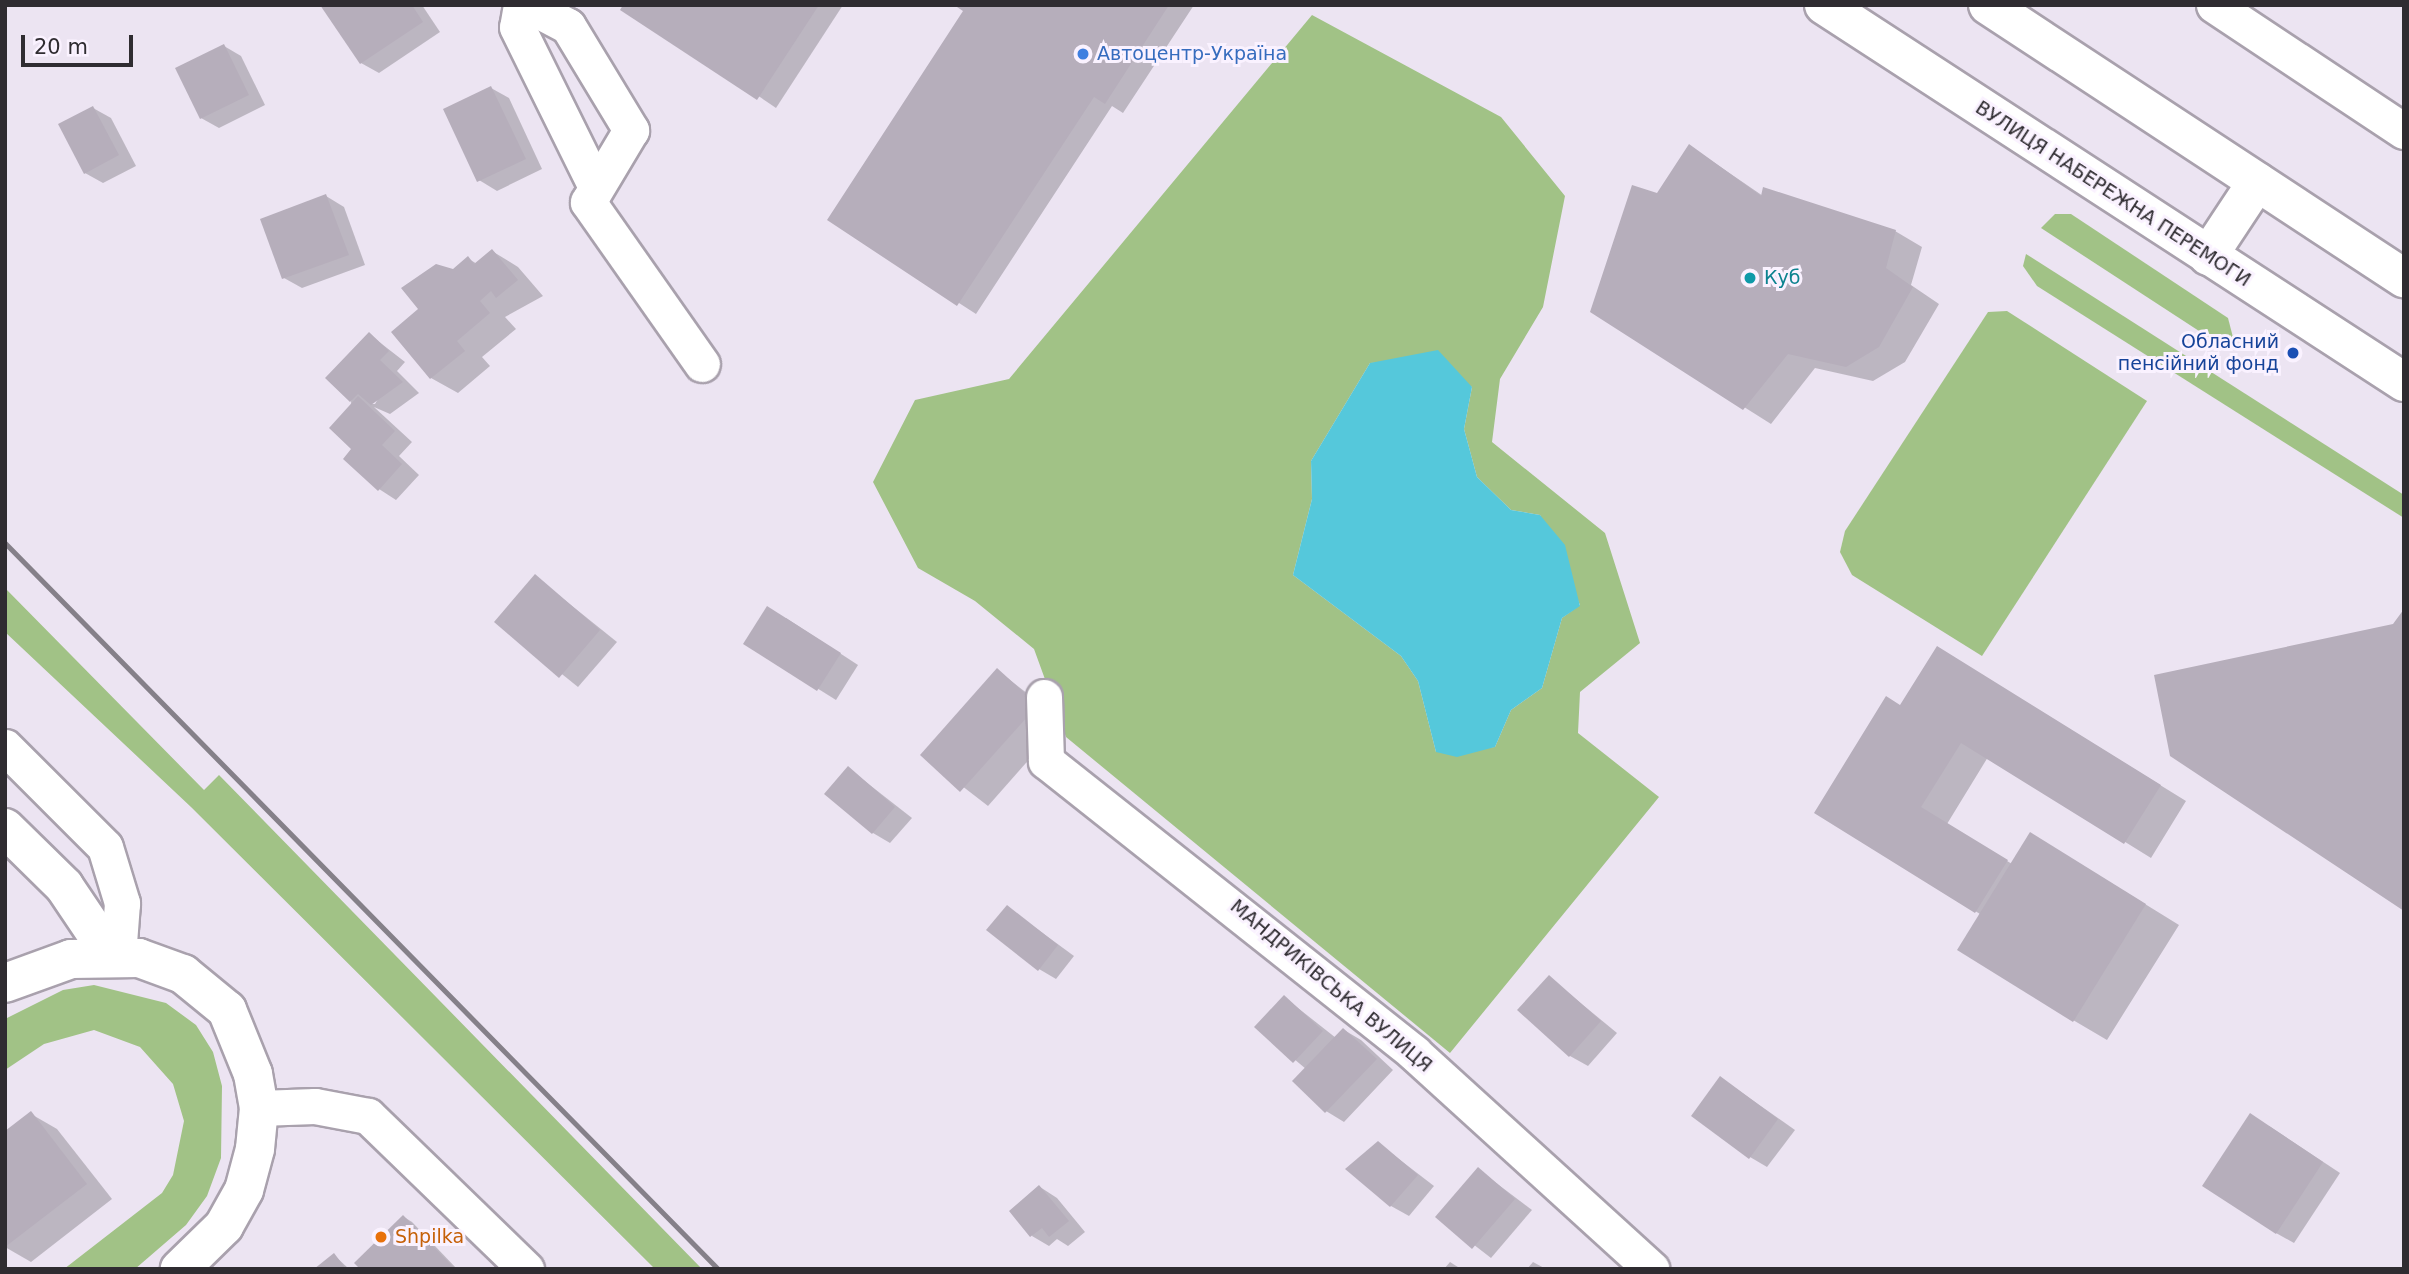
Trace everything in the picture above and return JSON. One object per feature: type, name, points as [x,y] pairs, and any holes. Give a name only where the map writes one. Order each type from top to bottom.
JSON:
[{"type":"main road","name":"ВУЛИЦЯ НАБЕРЕЖНА ПЕРЕМОГИ","points":[[1824,5],[2404,382]]},
{"type":"main road","points":[[1988,5],[2404,278]]},
{"type":"main road","points":[[2208,256],[2257,181]]},
{"type":"main road","points":[[5,828],[64,886],[114,956]]},
{"type":"main road","points":[[5,983],[42,965],[114,956],[183,974],[227,1010],[244,1042],[259,1108],[244,1189],[224,1226],[180,1269]]},
{"type":"street","points":[[521,5],[517,27],[591,192],[702,364]]},
{"type":"street","points":[[528,5],[568,26],[631,130],[591,192]]},
{"type":"street","points":[[2214,5],[2404,131]]},
{"type":"street","name":"МАНДРИКІВСЬКА ВУЛИЦЯ","points":[[1044,697],[1046,761],[1414,1053],[1651,1269]]},
{"type":"street","points":[[5,747],[105,847],[122,903],[114,956]]},
{"type":"street","points":[[259,1108],[315,1106],[368,1116],[526,1269]]},
{"type":"green space","points":[[1312,15],[1501,117],[1565,196],[1543,307],[1500,379],[1492,442],[1605,533],[1640,643],[1580,692],[1578,733],[1659,797],[1450,1053],[1066,737],[1034,649],[975,601],[918,568],[873,482],[915,400],[1009,379]],"holes":[[[1398,362],[1472,387],[1464,429],[1477,477],[1511,510],[1540,515],[1580,605],[1562,618],[1542,688],[1511,710],[1495,747],[1436,752],[1418,681],[1401,656],[1293,575],[1312,499],[1311,461],[1370,363]]]},
{"type":"green space","points":[[2055,214],[2071,214],[2228,318],[2236,349],[2219,344],[2041,228]]},
{"type":"green space","points":[[2026,254],[2404,495],[2404,518],[2037,286],[2023,266]]},
{"type":"green space","points":[[2007,311],[2147,401],[1982,656],[1852,575],[1840,552],[1845,531],[1988,312]]},
{"type":"green space","points":[[5,588],[204,790],[219,775],[702,1269],[655,1269],[191,807],[5,632]]},
{"type":"green space","points":[[94,985],[166,1003],[196,1025],[213,1052],[222,1086],[221,1158],[207,1196],[186,1225],[135,1269],[64,1269],[162,1193],[173,1175],[184,1121],[173,1084],[140,1047],[94,1030],[44,1044],[5,1070],[5,1019],[63,990]]},
{"type":"water","points":[[1438,350],[1472,387],[1464,429],[1477,477],[1511,510],[1540,515],[1565,545],[1580,606],[1562,618],[1542,688],[1511,710],[1495,747],[1457,757],[1436,752],[1418,681],[1401,656],[1293,575],[1312,499],[1311,461],[1370,363]]},
{"type":"building","points":[[320,5],[412,5],[423,22],[360,64]]},
{"type":"building","points":[[623,5],[819,5],[757,100],[620,10]]},
{"type":"building","points":[[954,5],[1169,5],[1105,104],[1094,97],[957,306],[827,220],[963,11]]},
{"type":"building","points":[[224,44],[249,95],[200,119],[175,68]]},
{"type":"building","points":[[491,86],[526,159],[477,182],[443,109]]},
{"type":"building","points":[[93,106],[119,155],[84,174],[58,124]]},
{"type":"building","name":"Куб","points":[[1689,144],[1761,196],[1763,187],[1896,230],[1886,268],[1913,287],[1879,347],[1846,367],[1788,354],[1743,410],[1590,312],[1632,185],[1657,193]]},
{"type":"building","points":[[326,194],[349,255],[282,279],[260,219]]},
{"type":"building","points":[[492,249],[518,280],[496,298],[491,291],[480,301],[490,313],[457,341],[465,351],[430,379],[391,332],[418,309],[401,288],[436,264],[453,269],[468,256],[474,264]]},
{"type":"building","points":[[369,332],[389,351],[380,360],[403,382],[371,405],[358,394],[350,402],[325,378]]},
{"type":"building","points":[[358,396],[395,431],[382,445],[402,464],[378,491],[343,459],[351,449],[329,428]]},
{"type":"building","points":[[535,574],[600,630],[559,678],[494,622]]},
{"type":"building","points":[[767,606],[841,653],[817,691],[743,644]]},
{"type":"building","points":[[2404,609],[2404,911],[2170,756],[2154,675],[2393,624]]},
{"type":"building","points":[[1937,646],[2161,785],[2124,844],[1961,743],[1921,807],[2008,860],[1975,913],[1814,813],[1886,696],[1900,705]]},
{"type":"building","points":[[997,668],[1038,705],[960,792],[920,755]]},
{"type":"building","points":[[848,766],[895,807],[872,834],[824,794]]},
{"type":"building","points":[[2030,832],[2146,904],[2073,1022],[1957,950]]},
{"type":"building","points":[[1007,905],[1058,945],[1038,971],[986,930]]},
{"type":"building","points":[[1549,975],[1601,1021],[1569,1057],[1517,1010]]},
{"type":"building","points":[[1284,995],[1323,1031],[1293,1063],[1254,1027]]},
{"type":"building","points":[[1343,1028],[1377,1059],[1325,1113],[1292,1081]]},
{"type":"building","points":[[1720,1076],[1778,1119],[1749,1159],[1691,1116]]},
{"type":"building","points":[[31,1111],[87,1184],[5,1247],[5,1131]]},
{"type":"building","points":[[2250,1113],[2323,1162],[2276,1234],[2202,1186]]},
{"type":"building","points":[[1378,1141],[1418,1175],[1390,1207],[1345,1169]]},
{"type":"building","points":[[1478,1167],[1515,1199],[1472,1249],[1435,1217]]},
{"type":"building","points":[[1039,1185],[1069,1221],[1049,1237],[1042,1228],[1030,1237],[1009,1211]]},
{"type":"building","points":[[403,1215],[455,1269],[360,1269],[354,1263]]},
{"type":"building","points":[[334,1253],[346,1269],[314,1269]]},
{"type":"railway","points":[[5,543],[718,1269]]},
{"type":"place","name":"Автоцентр-Україна","points":[[1083,54]]},
{"type":"place","name":"Куб","points":[[1750,278]]},
{"type":"place","name":"Обласний пенсійний фонд","points":[[2293,353]]},
{"type":"place","name":"Shpilka","points":[[381,1237]]}]
